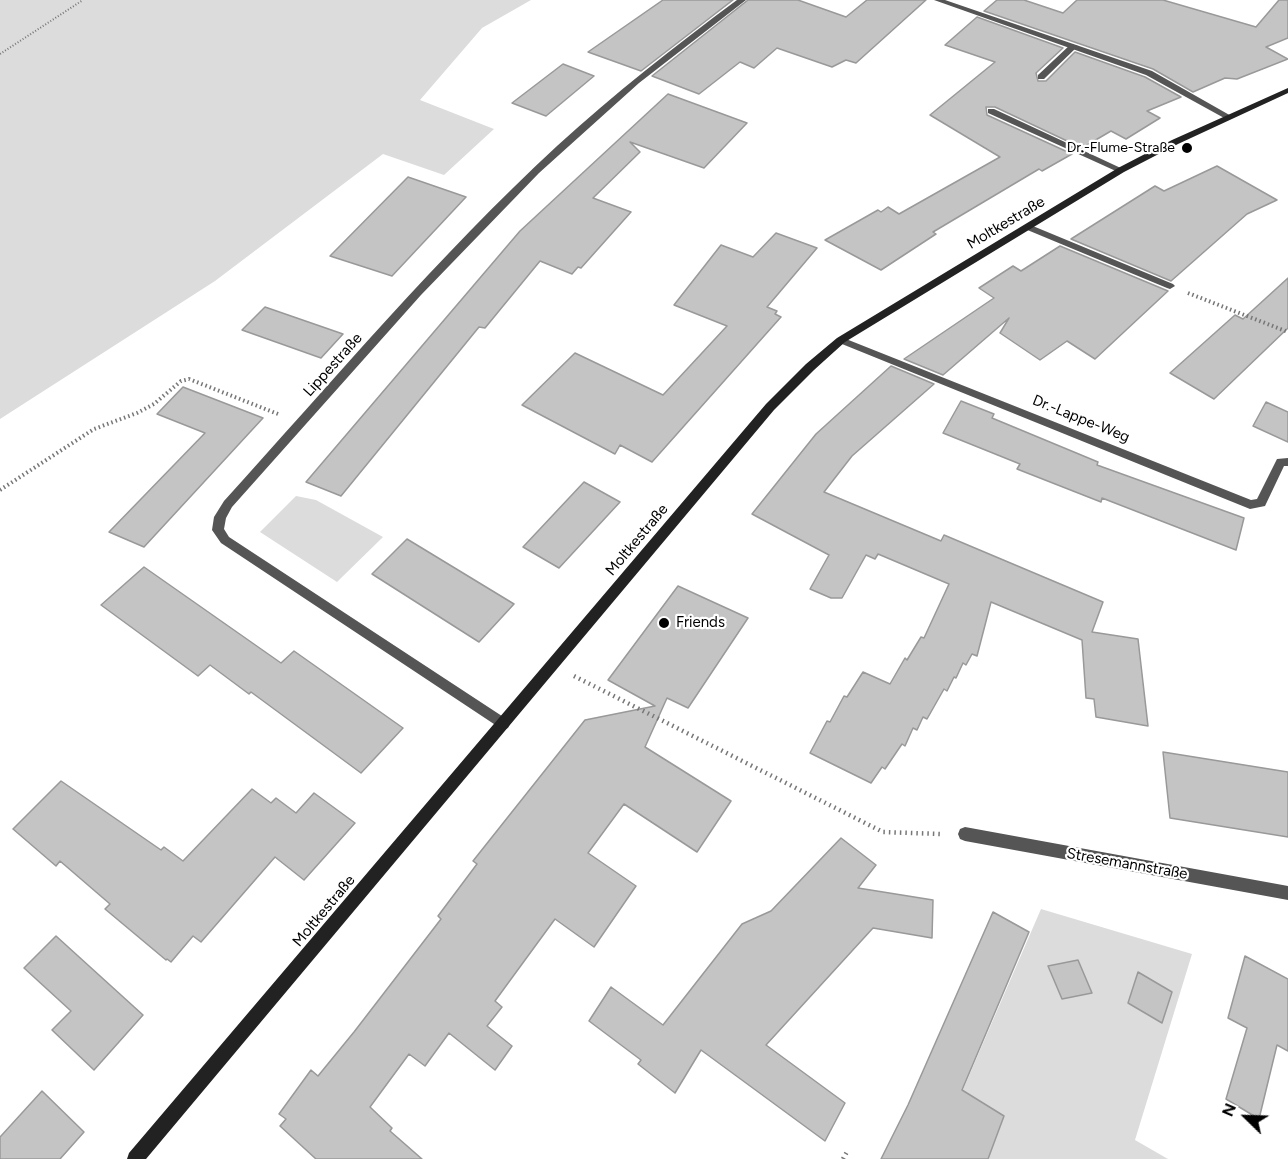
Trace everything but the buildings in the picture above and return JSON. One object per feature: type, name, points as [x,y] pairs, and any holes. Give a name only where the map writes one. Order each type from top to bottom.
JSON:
[{"type":"street","name":"Lippestraße","points":[[503,724],[225,540],[218,530],[220,517],[228,504],[429,279],[536,170],[629,87],[742,0]]},
{"type":"street","points":[[938,0],[1149,73],[1229,117]]},
{"type":"street","points":[[1041,77],[1074,46]]},
{"type":"street","name":"Moltkestraße","points":[[135,1159],[770,407],[810,367],[841,340],[1121,170],[1288,90]]},
{"type":"street","points":[[991,111],[1121,170]]},
{"type":"street","points":[[1028,227],[1170,286]]},
{"type":"street","name":"Dr.-Lappe-Weg","points":[[841,340],[1250,505],[1261,503],[1281,462],[1288,462]]},
{"type":"street","name":"Stresemannstraße","points":[[965,834],[1288,893]]},
{"type":"path","points":[[0,54],[69,6],[83,0]]},
{"type":"path","points":[[1170,286],[1288,332]]},
{"type":"path","points":[[0,490],[94,429],[154,404],[180,381],[189,379],[301,423]]},
{"type":"path","points":[[551,664],[884,832],[965,834]]},
{"type":"path","points":[[843,1159],[848,1150]]},
{"type":"shaded area","points":[[0,0],[531,0],[482,28],[420,100],[494,129],[444,175],[383,154],[215,281],[0,419]]},
{"type":"shaded area","points":[[296,496],[316,500],[383,537],[337,582],[260,532]]},
{"type":"shaded area","points":[[1041,909],[1192,954],[1135,1140],[1168,1159],[933,1159]]},
{"type":"place","name":"Dr.-Flume-Straße","points":[[1187,148]]},
{"type":"place","name":"Friends","points":[[664,623]]}]
